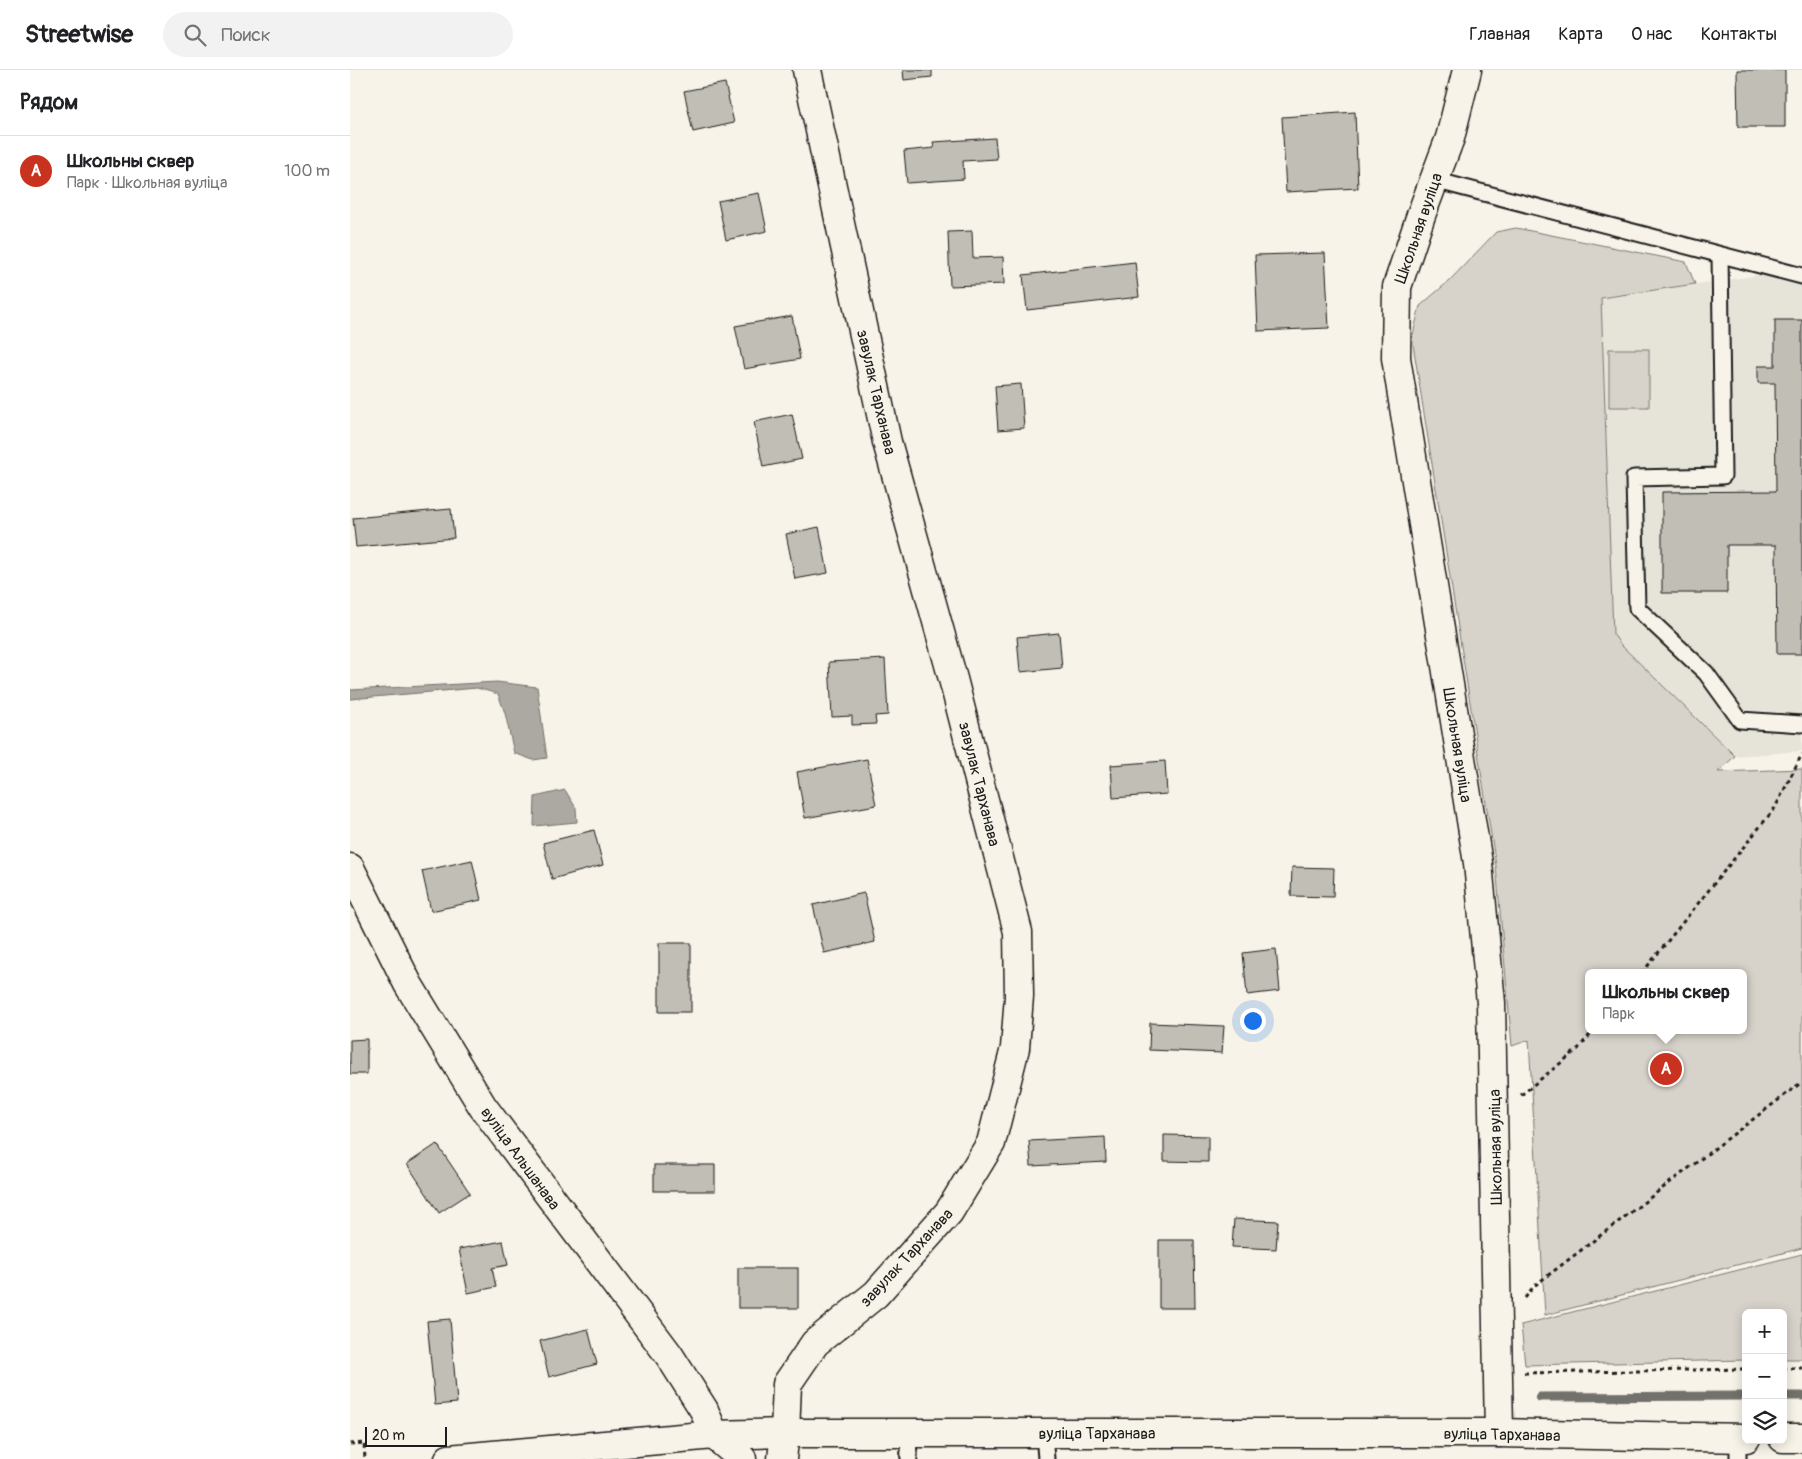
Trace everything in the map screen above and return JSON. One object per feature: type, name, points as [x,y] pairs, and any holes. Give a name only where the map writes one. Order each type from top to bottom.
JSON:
[{"type":"street","name":"завулак Тарханава","points":[[783,1446],[787,1384],[815,1343],[876,1294],[943,1219],[991,1144],[1015,1048],[1019,996],[1018,932],[953,679],[887,442],[807,70]]},
{"type":"street","name":"Школьная вуліца","points":[[1467,70],[1450,138],[1397,287],[1396,358],[1478,863],[1491,1003],[1495,1115],[1499,1433]]},
{"type":"street","name":"вуліца Альшанава","points":[[350,868],[408,984],[483,1107],[669,1355],[704,1410],[714,1435]]},
{"type":"street","name":"вуліца Тарханава","points":[[449,1459],[714,1435],[783,1446],[1045,1446],[1499,1433],[1740,1445]]},
{"type":"street","points":[[714,1435],[742,1459]]},
{"type":"street","points":[[1787,1438],[1802,1438]]},
{"type":"lane","points":[[1434,180],[1802,276]]},
{"type":"lane","points":[[1720,255],[1723,476],[1634,478],[1637,608],[1706,673],[1740,720],[1802,724]]},
{"type":"path","points":[[1645,969],[1775,808],[1802,754]]},
{"type":"path","points":[[1495,1115],[1578,1049],[1591,1034]]},
{"type":"path","points":[[1524,1299],[1534,1286],[1802,1082]]},
{"type":"path","points":[[1787,1368],[1802,1368]]},
{"type":"path","points":[[1497,1373],[1742,1369]]},
{"type":"path","points":[[350,1444],[364,1443],[365,1459]]},
{"type":"shaded area","points":[[1516,228],[1686,262],[1695,284],[1601,298],[1613,634],[1621,645],[1735,756],[1718,772],[1802,769],[1802,1248],[1545,1315],[1529,1040],[1512,1046],[1496,866],[1412,338],[1420,306],[1449,281],[1496,232]]},
{"type":"shaded area","points":[[1802,269],[1802,751],[1735,756],[1613,637],[1601,298]]},
{"type":"shaded area","points":[[1609,349],[1649,349],[1649,407],[1609,407]]},
{"type":"shaded area","points":[[497,682],[537,687],[547,758],[533,760],[514,753],[505,713],[498,694],[477,688],[350,699],[350,690]]},
{"type":"shaded area","points":[[565,790],[576,808],[577,822],[534,826],[535,797]]},
{"type":"shaded area","points":[[1802,1254],[1802,1359],[1787,1359],[1787,1309],[1742,1309],[1742,1360],[1525,1365],[1521,1325]]},
{"type":"building","points":[[903,70],[932,70],[932,77],[904,80]]},
{"type":"building","points":[[1737,70],[1785,70],[1785,127],[1738,127]]},
{"type":"building","points":[[725,83],[734,123],[693,132],[684,91]]},
{"type":"building","points":[[1355,112],[1358,188],[1286,192],[1282,117]]},
{"type":"building","points":[[995,138],[997,159],[963,161],[964,179],[907,183],[904,151],[934,148],[933,142]]},
{"type":"building","points":[[759,193],[767,231],[726,240],[718,201]]},
{"type":"building","points":[[972,231],[973,258],[1003,257],[1004,284],[950,286],[948,232]]},
{"type":"building","points":[[1325,253],[1329,328],[1258,331],[1255,255]]},
{"type":"building","points":[[1135,262],[1139,297],[1027,310],[1023,275]]},
{"type":"building","points":[[792,316],[800,359],[744,369],[735,326]]},
{"type":"building","points":[[1775,320],[1802,320],[1802,654],[1777,654],[1776,545],[1727,545],[1727,593],[1662,593],[1662,492],[1776,491],[1775,383],[1758,383],[1758,366],[1775,366]]},
{"type":"building","points":[[1021,384],[1024,428],[998,430],[995,386]]},
{"type":"building","points":[[792,414],[802,459],[763,467],[754,422]]},
{"type":"building","points":[[451,509],[454,538],[356,547],[353,518]]},
{"type":"building","points":[[819,527],[828,573],[795,579],[786,534]]},
{"type":"building","points":[[1059,633],[1062,668],[1020,672],[1017,637]]},
{"type":"building","points":[[885,659],[888,715],[875,716],[876,724],[852,725],[852,716],[832,717],[829,662]]},
{"type":"building","points":[[867,759],[876,805],[805,818],[797,772]]},
{"type":"building","points":[[1165,761],[1167,794],[1113,798],[1111,765]]},
{"type":"building","points":[[594,830],[603,865],[552,879],[543,843]]},
{"type":"building","points":[[472,860],[481,900],[431,911],[422,871]]},
{"type":"building","points":[[1292,867],[1334,868],[1333,897],[1291,896]]},
{"type":"building","points":[[864,893],[875,942],[824,953],[813,905]]},
{"type":"building","points":[[659,943],[691,943],[691,1012],[659,1012]]},
{"type":"building","points":[[1276,949],[1280,991],[1247,995],[1243,953]]},
{"type":"building","points":[[1150,1023],[1224,1026],[1222,1053],[1149,1050]]},
{"type":"building","points":[[367,1039],[367,1074],[350,1074],[350,1040]]},
{"type":"building","points":[[1164,1135],[1208,1136],[1208,1162],[1164,1161]]},
{"type":"building","points":[[1105,1137],[1106,1162],[1031,1166],[1029,1141]]},
{"type":"building","points":[[437,1144],[470,1193],[439,1213],[407,1164]]},
{"type":"building","points":[[654,1165],[715,1165],[715,1191],[654,1191]]},
{"type":"building","points":[[1234,1219],[1278,1221],[1276,1249],[1232,1247]]},
{"type":"building","points":[[1159,1240],[1194,1240],[1195,1308],[1159,1308]]},
{"type":"building","points":[[503,1241],[508,1265],[492,1268],[496,1287],[468,1293],[459,1249]]},
{"type":"building","points":[[738,1268],[798,1268],[798,1308],[738,1308]]},
{"type":"building","points":[[450,1319],[457,1403],[435,1405],[427,1321]]},
{"type":"building","points":[[588,1329],[597,1364],[549,1377],[540,1341]]},
{"type":"waterway","points":[[1540,1397],[1742,1396]]},
{"type":"waterway","points":[[1787,1396],[1802,1396]]},
{"type":"place","name":"Школьны сквер","points":[[1666,1069]]}]
